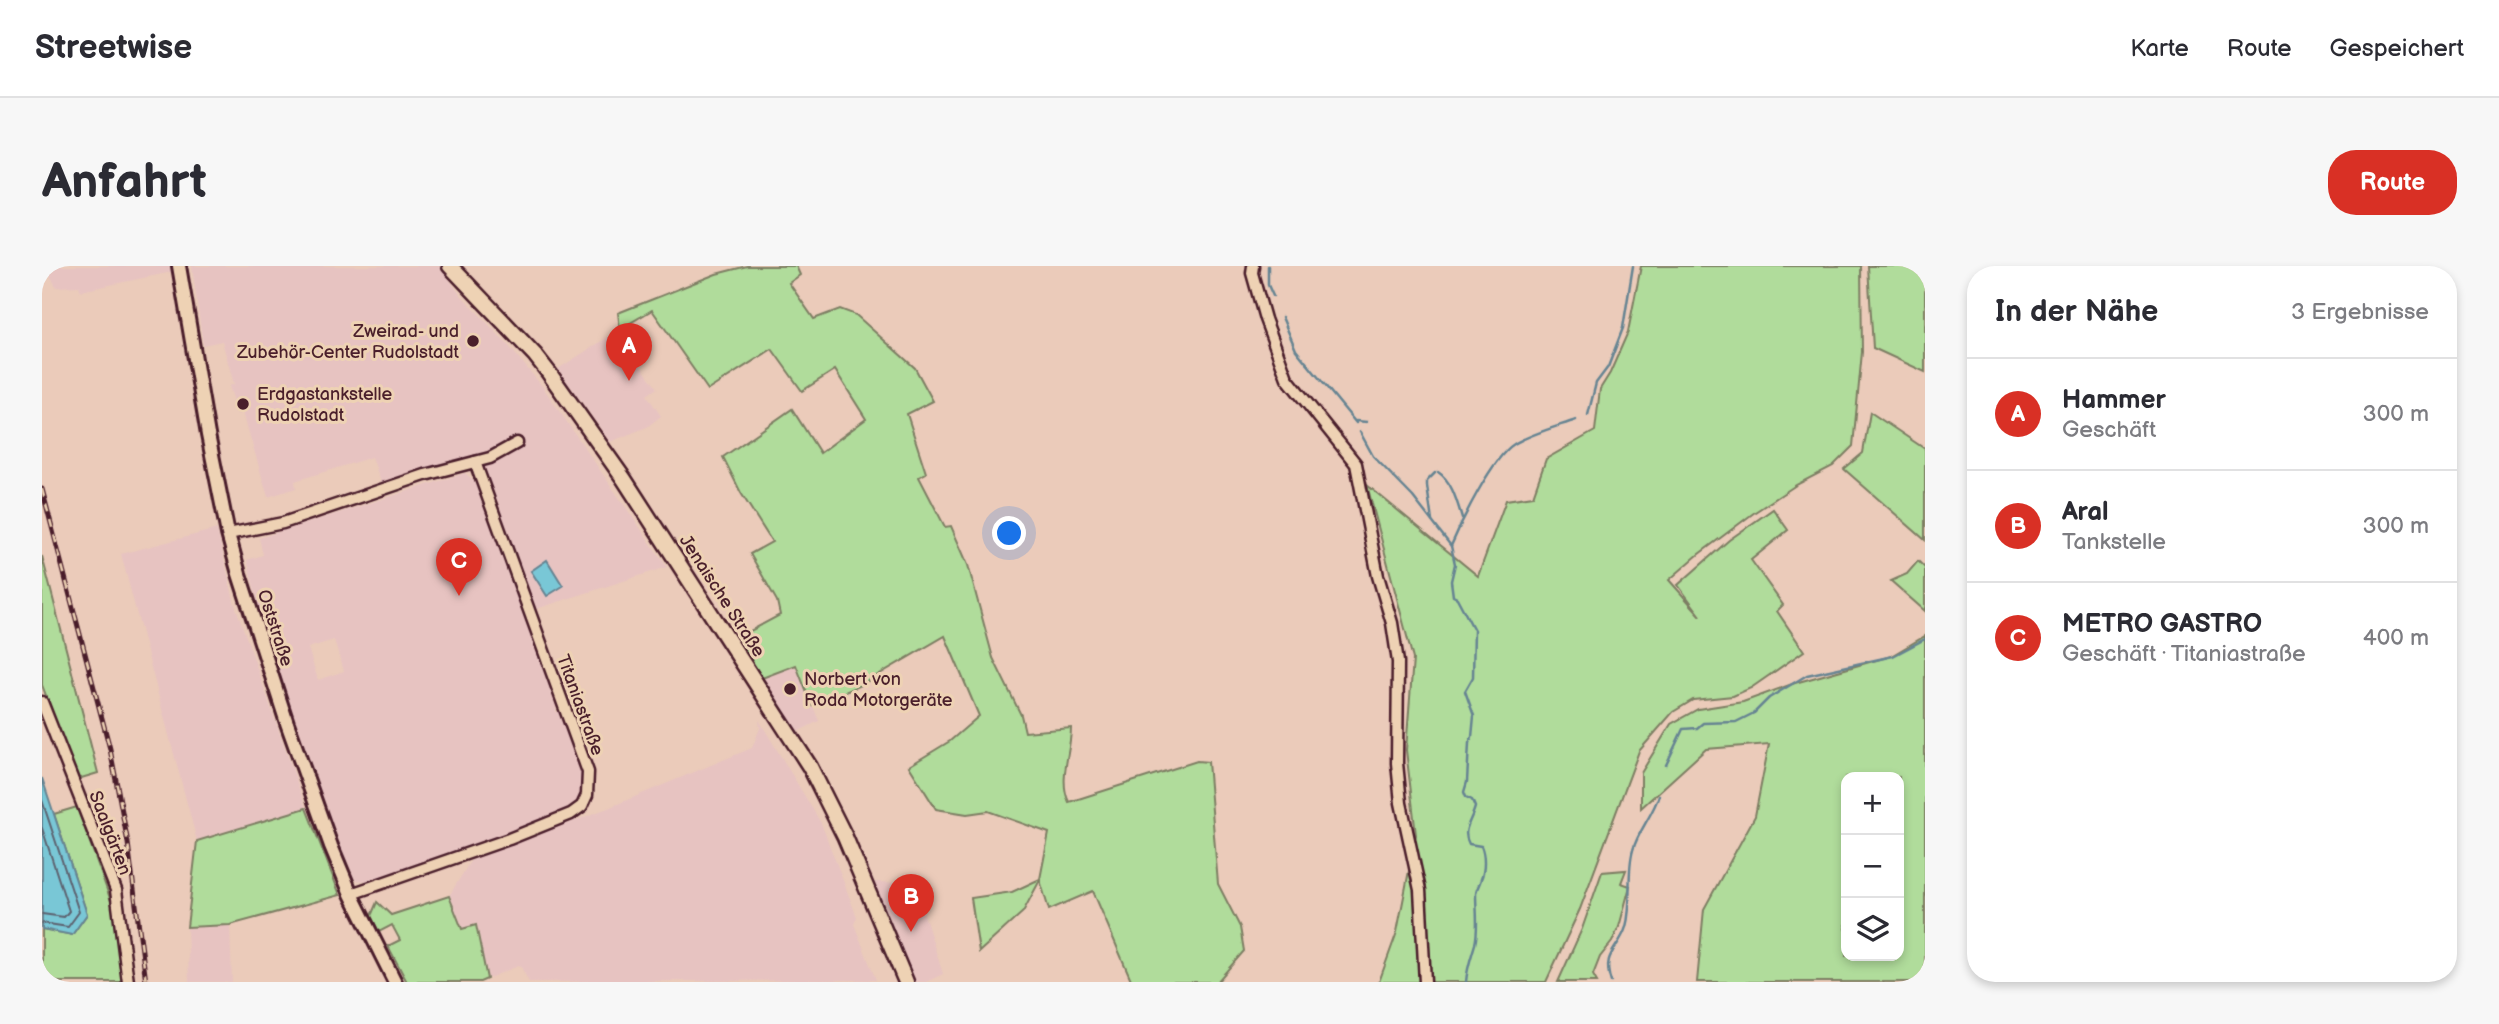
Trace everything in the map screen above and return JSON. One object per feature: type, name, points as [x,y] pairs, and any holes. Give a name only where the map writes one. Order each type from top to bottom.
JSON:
[{"type":"main road","name":"Jenaische Straße","points":[[450,266],[549,373],[624,480],[808,763],[824,790],[906,982]]},
{"type":"street","name":"Oststraße","points":[[179,266],[228,534],[287,723],[331,846],[351,894],[395,982]]},
{"type":"street","points":[[1253,266],[1252,273],[1265,319],[1287,378],[1356,464],[1378,576],[1392,623],[1398,662],[1397,763],[1401,803],[1420,890],[1425,982]]},
{"type":"street","points":[[228,534],[283,523],[412,479],[490,458],[517,443]]},
{"type":"street","name":"Titaniastraße","points":[[351,894],[509,839],[571,814],[582,806],[587,794],[588,772],[475,462]]},
{"type":"street","name":"Saalgärten","points":[[42,702],[116,890],[128,982]]},
{"type":"shaded area","points":[[46,266],[171,266],[172,272],[81,291],[79,286],[56,287]]},
{"type":"shaded area","points":[[192,266],[440,266],[459,293],[542,386],[667,567],[533,610],[476,455],[382,485],[372,457],[295,481],[296,488],[268,497],[243,413],[238,414],[229,386],[234,384],[222,341],[203,345]]},
{"type":"shaded area","points":[[616,332],[657,388],[647,395],[661,416],[647,427],[610,442],[558,369]]},
{"type":"shaded area","points":[[465,473],[478,484],[557,700],[556,712],[562,711],[585,776],[583,795],[578,805],[509,836],[367,881],[355,880],[335,835],[284,690],[260,612],[247,560],[263,555],[259,538]],"holes":[[[334,640],[344,671],[318,680],[308,648]]]},
{"type":"shaded area","points":[[217,529],[235,605],[306,808],[197,841],[121,554]]},
{"type":"shaded area","points":[[796,665],[819,721],[797,732],[762,678]]},
{"type":"shaded area","points":[[759,720],[821,823],[857,917],[854,924],[876,980],[529,982],[520,965],[487,979],[477,926],[462,929],[449,896],[471,860],[608,808],[752,748],[760,728]]},
{"type":"shaded area","points":[[874,882],[914,883],[943,974],[926,982],[912,982]]},
{"type":"shaded area","points":[[230,925],[232,982],[189,982],[187,927]]},
{"type":"green space","points":[[747,266],[796,266],[800,275],[789,283],[814,319],[840,309],[856,315],[915,368],[933,401],[907,414],[926,473],[919,477],[945,527],[951,526],[968,565],[993,658],[1021,715],[1025,732],[1071,728],[1065,775],[1069,802],[1197,761],[1208,762],[1218,884],[1240,927],[1244,951],[1217,982],[1132,982],[1093,891],[1049,910],[1040,880],[1023,912],[979,952],[971,898],[1012,892],[1040,879],[1049,833],[988,811],[967,814],[936,809],[909,766],[950,741],[979,716],[945,636],[859,686],[812,706],[796,665],[762,678],[737,638],[780,615],[777,601],[750,554],[772,542],[741,493],[723,457],[792,409],[820,453],[866,419],[835,370],[802,391],[772,349],[708,390],[652,310],[620,329],[618,313],[716,274]]},
{"type":"green space","points":[[1641,266],[1861,266],[1862,352],[1853,446],[1833,466],[1796,485],[1755,512],[1669,580],[1701,616],[1678,585],[1729,540],[1773,509],[1788,530],[1751,560],[1783,605],[1777,611],[1804,651],[1751,688],[1733,696],[1693,700],[1673,712],[1639,751],[1580,909],[1546,982],[1379,982],[1397,932],[1416,835],[1406,750],[1413,659],[1367,485],[1478,576],[1506,500],[1533,496],[1546,459],[1595,431],[1600,389],[1628,332]]},
{"type":"green space","points":[[1868,266],[1925,266],[1925,372],[1873,348]]},
{"type":"green space","points":[[1870,412],[1925,449],[1925,540],[1844,469],[1863,453]]},
{"type":"green space","points":[[42,556],[98,773],[78,779],[42,685]]},
{"type":"green space","points":[[1918,561],[1925,568],[1925,611],[1891,581],[1907,574]]},
{"type":"green space","points":[[1925,636],[1925,982],[1697,982],[1704,909],[1755,816],[1769,744],[1706,749],[1641,808],[1641,773],[1671,724],[1698,709],[1743,702],[1795,683],[1891,656]]},
{"type":"green space","points":[[77,807],[116,915],[124,982],[42,982],[42,929],[72,935],[87,914],[54,814]]},
{"type":"green space","points":[[306,808],[340,895],[230,925],[187,927],[197,841]]},
{"type":"green space","points":[[1626,870],[1621,883],[1630,886],[1619,927],[1612,942],[1600,957],[1593,975],[1597,982],[1558,982],[1582,929],[1602,872]]},
{"type":"green space","points":[[449,896],[462,929],[476,925],[487,979],[480,982],[407,982],[388,946],[400,940],[392,925],[379,932],[371,916],[377,902],[391,915]]},
{"type":"water","points":[[547,560],[563,586],[547,596],[531,571]]},
{"type":"water","points":[[42,778],[87,914],[72,935],[42,929]]},
{"type":"waterway","points":[[1268,266],[1268,285],[1273,296]]},
{"type":"waterway","points":[[1588,415],[1596,383],[1608,367],[1623,328],[1633,266]]},
{"type":"waterway","points":[[1282,317],[1296,350],[1356,423]]},
{"type":"waterway","points":[[1451,546],[1478,490],[1505,451],[1529,437],[1576,420]]},
{"type":"waterway","points":[[1356,421],[1367,422]]},
{"type":"waterway","points":[[1360,432],[1373,456],[1413,497],[1451,546],[1455,564],[1451,581],[1453,596],[1457,598],[1474,630],[1473,677],[1465,691],[1474,716],[1464,792],[1475,807],[1467,830],[1467,839],[1469,844],[1481,846],[1484,862],[1476,892],[1476,938],[1466,982]]},
{"type":"waterway","points":[[1438,472],[1450,486],[1462,518]]},
{"type":"waterway","points":[[1432,521],[1427,481],[1435,473]]},
{"type":"waterway","points":[[1666,765],[1683,729],[1697,728],[1703,723],[1736,722],[1754,713],[1769,698],[1807,675],[1893,656],[1925,639]]},
{"type":"waterway","points":[[1611,982],[1608,964],[1623,935],[1628,917],[1633,850],[1659,795]]},
{"type":"railway","points":[[42,489],[110,749],[128,843],[146,982]]},
{"type":"place","name":"Zweirad- und Zubehör-Center Rudolstadt","points":[[473,341]]},
{"type":"place","name":"Hammer","points":[[629,381]]},
{"type":"place","name":"Erdgastankstelle Rudolstadt","points":[[243,404]]},
{"type":"place","name":"METRO GASTRO","points":[[459,596]]},
{"type":"place","name":"Norbert von Roda Motorgeräte","points":[[790,689]]},
{"type":"place","name":"Aral","points":[[911,932]]}]
